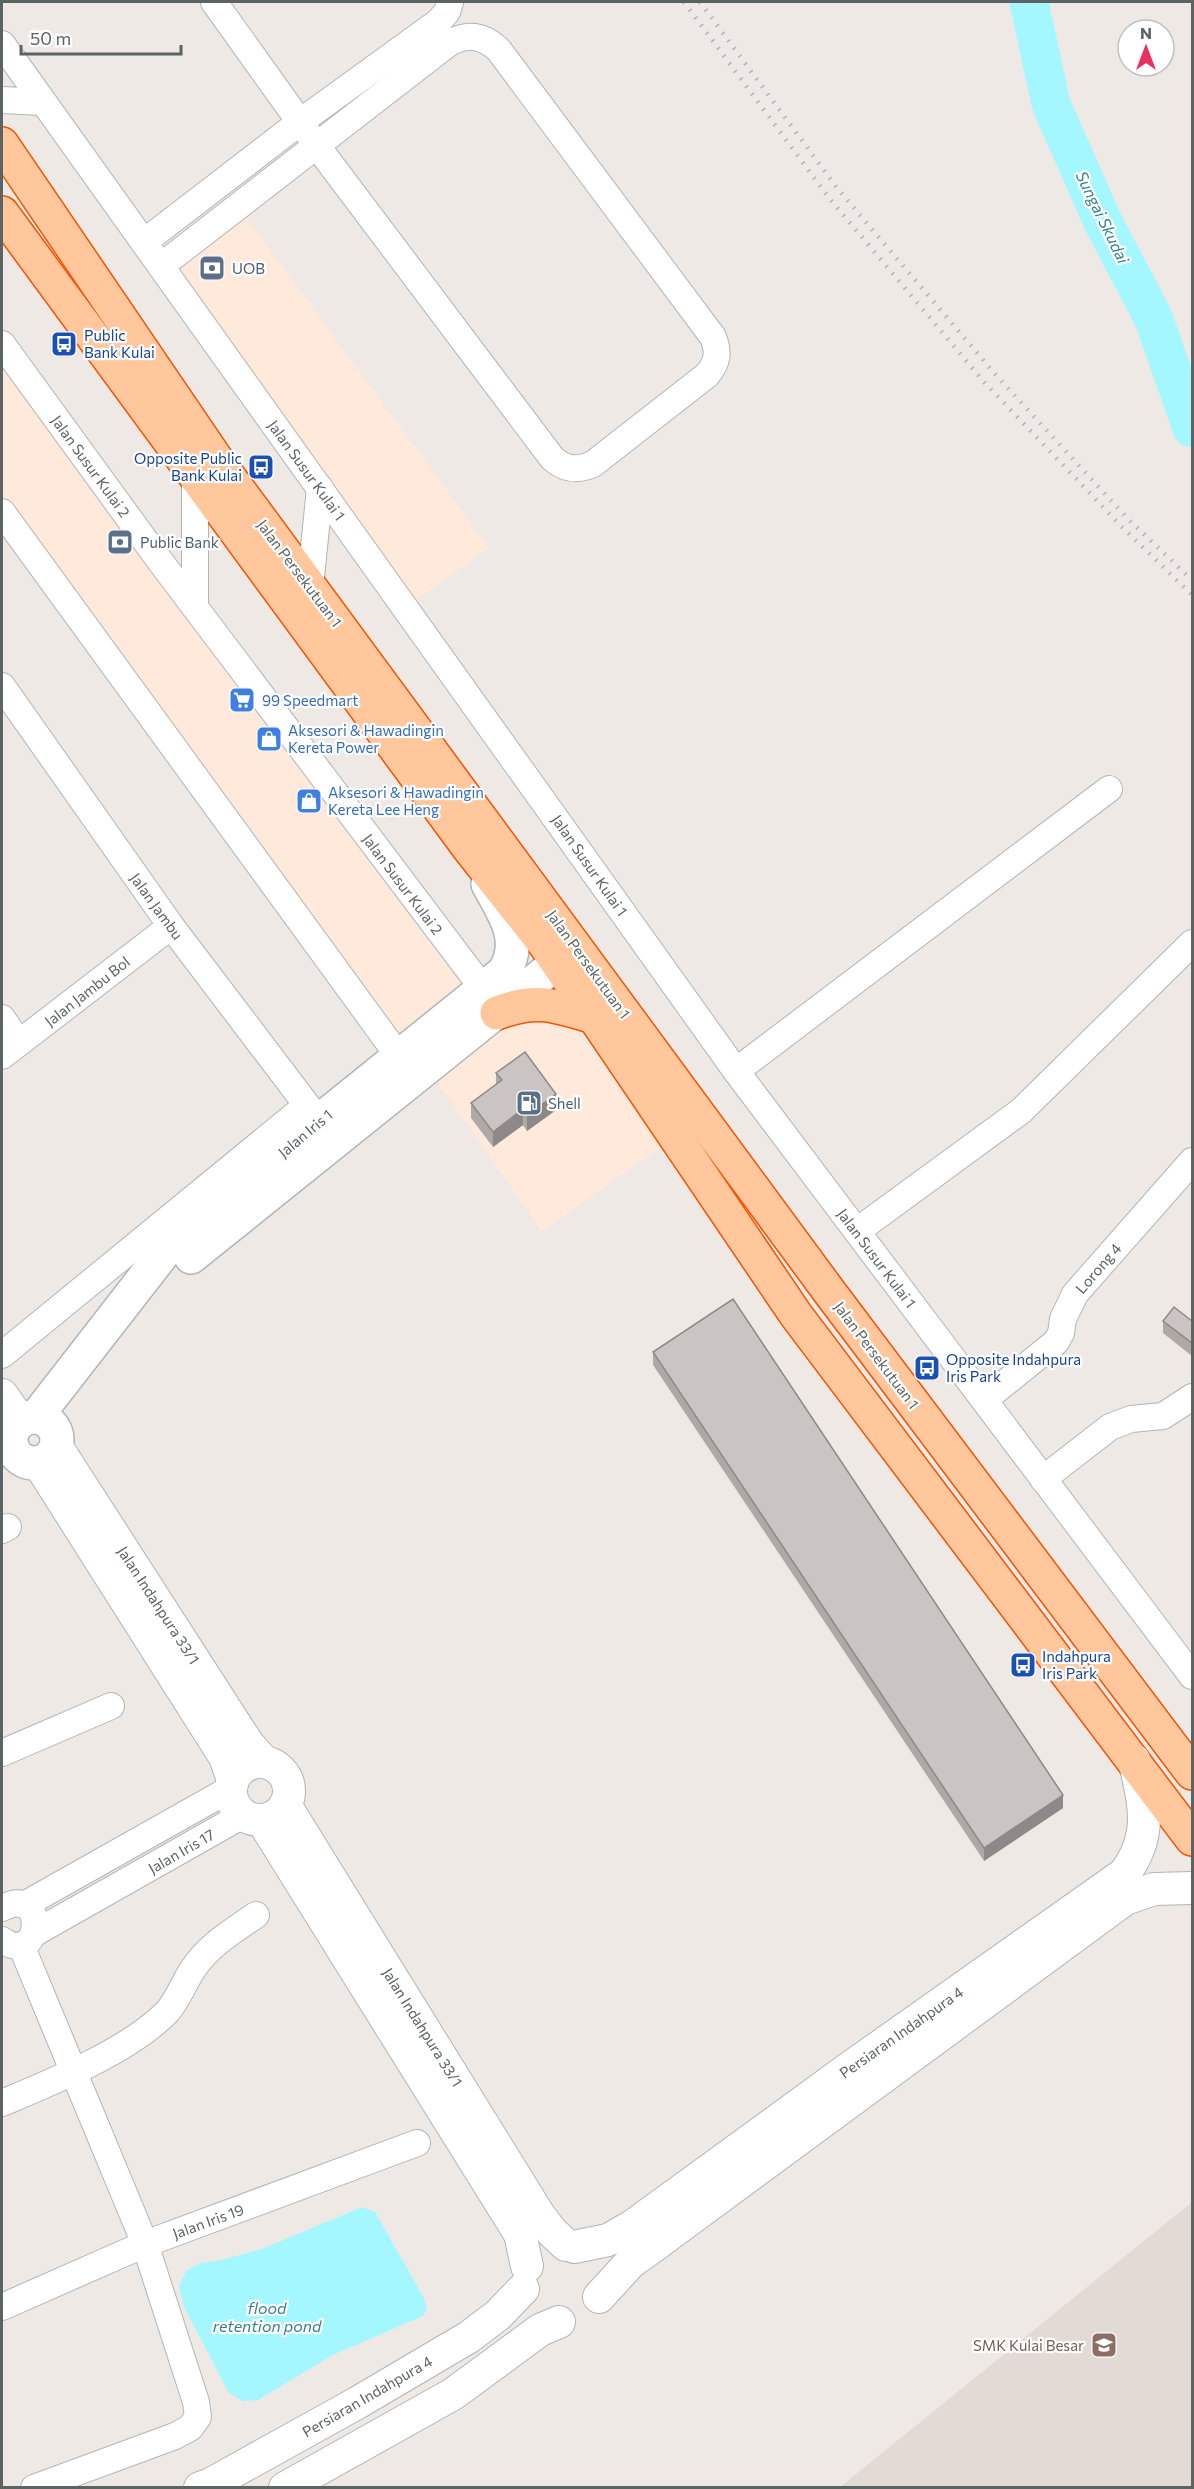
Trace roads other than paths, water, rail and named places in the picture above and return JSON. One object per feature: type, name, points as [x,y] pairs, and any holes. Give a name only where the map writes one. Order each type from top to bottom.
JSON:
[{"type":"highway","name":"Jalan Persekutuan 1","points":[[2,144],[221,466],[831,1294],[1192,1773]]},
{"type":"highway","name":"Jalan Persekutuan 1","points":[[2,213],[468,847],[557,963],[796,1315],[1192,1839]]},
{"type":"highway","points":[[557,963],[563,929]]},
{"type":"highway","points":[[490,1002],[521,1005],[540,1003],[591,1016]]},
{"type":"main road","name":"Jalan Iris 1","points":[[27,1444],[185,1261],[490,1002],[511,960],[513,942],[508,924],[468,847]]},
{"type":"main road","name":"Jalan Iris 1","points":[[27,1444],[165,1251],[312,1114],[490,1002],[557,963]]},
{"type":"street","points":[[161,266],[317,146],[449,42],[461,36],[475,36],[488,40],[498,49],[713,337],[718,357],[714,367],[707,375],[593,464],[583,469],[571,469],[560,465],[552,458],[317,146],[214,2]]},
{"type":"street","points":[[144,242],[300,122],[438,22],[447,12],[450,2]]},
{"type":"street","name":"Jalan Susur Kulai 1","points":[[2,44],[736,1071],[1192,1676]]},
{"type":"street","points":[[2,100],[43,102]]},
{"type":"street","name":"Jalan Susur Kulai 2","points":[[2,344],[195,608],[490,1002]]},
{"type":"street","points":[[195,474],[195,608]]},
{"type":"street","points":[[310,586],[320,488]]},
{"type":"street","points":[[2,512],[400,1058]]},
{"type":"street","name":"Jalan Jambu","points":[[2,686],[171,926],[312,1114]]},
{"type":"street","points":[[736,1071],[1109,789]]},
{"type":"street","name":"Jalan Jambu Bol","points":[[10,1049],[171,926]]},
{"type":"street","points":[[856,1231],[1022,1112],[1192,943]]},
{"type":"street","points":[[2,1018],[10,1049]]},
{"type":"street","points":[[2,1355],[312,1114]]},
{"type":"street","name":"Lorong 4","points":[[984,1400],[1056,1342],[1074,1294],[1192,1161]]},
{"type":"street","points":[[2,1395],[27,1444]]},
{"type":"street","points":[[1043,1479],[1110,1427],[1131,1419],[1163,1416],[1192,1399]]},
{"type":"street","name":"Jalan Indahpura 33/1","points":[[27,1444],[248,1744],[264,1762],[272,1765],[286,1778],[288,1796],[251,1802]]},
{"type":"street","name":"Jalan Indahpura 33/1","points":[[27,1444],[225,1757],[520,2234],[525,2278]]},
{"type":"street","points":[[2,1754],[111,1707]]},
{"type":"street","name":"Persiaran Indahpura 4","points":[[200,2487],[211,2484],[357,2403],[469,2337],[498,2315],[541,2251],[549,2247],[608,2240],[634,2225],[848,2069],[1124,1874],[1135,1859],[1143,1842],[1144,1810],[1134,1760]]},
{"type":"street","points":[[251,1802],[246,1766],[264,1762]]},
{"type":"street","name":"Jalan Indahpura 33/1","points":[[251,1802],[539,2215],[552,2232],[570,2246]]},
{"type":"street","name":"Jalan Iris 17","points":[[9,1903],[107,1860],[251,1802]]},
{"type":"street","name":"Jalan Iris 17","points":[[19,1940],[118,1887],[251,1802]]},
{"type":"street","name":"Persiaran Indahpura 4","points":[[285,2487],[453,2394],[540,2330],[588,2313],[599,2296],[630,2263],[1125,1899],[1154,1890],[1192,1888]]},
{"type":"street","points":[[9,1903],[29,1909],[36,1921],[19,1940],[145,2244],[196,2402],[198,2417],[190,2428],[175,2436],[34,2487]]},
{"type":"street","points":[[2,2103],[75,2071],[140,2035],[168,2011],[194,1967],[216,1942],[256,1915]]},
{"type":"street","name":"Jalan Iris 19","points":[[2,2307],[145,2244],[417,2143]]},
{"type":"street","points":[[570,2246],[589,2255],[599,2270],[601,2278],[599,2296]]},
{"type":"street","points":[[525,2278],[532,2308],[550,2320],[560,2322]]},
{"type":"water","name":"flood retention pond","points":[[362,2207],[375,2212],[424,2298],[427,2309],[423,2316],[333,2355],[258,2400],[242,2401],[229,2393],[184,2307],[179,2287],[186,2271],[200,2263],[222,2260],[264,2248]]},
{"type":"waterway","name":"Sungai Skudai","points":[[1029,2],[1051,104],[1103,222],[1153,317],[1192,428]]},
{"type":"railway","points":[[684,2],[829,198],[984,382],[1122,527],[1192,595]]},
{"type":"railway","points":[[700,2],[837,188],[995,374],[1128,519],[1192,580]]},
{"type":"place","name":"UOB","points":[[212,268]]},
{"type":"place","name":"Public Bank Kulai","points":[[64,344]]},
{"type":"place","name":"Opposite Public Bank Kulai","points":[[261,467]]},
{"type":"place","name":"Public Bank","points":[[120,542]]},
{"type":"place","name":"99 Speedmart","points":[[242,700]]},
{"type":"place","name":"Aksesori & Hawadingin Kereta Power","points":[[269,739]]},
{"type":"place","name":"Aksesori & Hawadingin Kereta Lee Heng","points":[[309,801]]},
{"type":"place","name":"Shell","points":[[529,1103]]},
{"type":"place","name":"Opposite Indahpura Iris Park","points":[[927,1368]]},
{"type":"place","name":"Indahpura Iris Park","points":[[1023,1665]]},
{"type":"place","name":"SMK Kulai Besar","points":[[1104,2345]]}]
